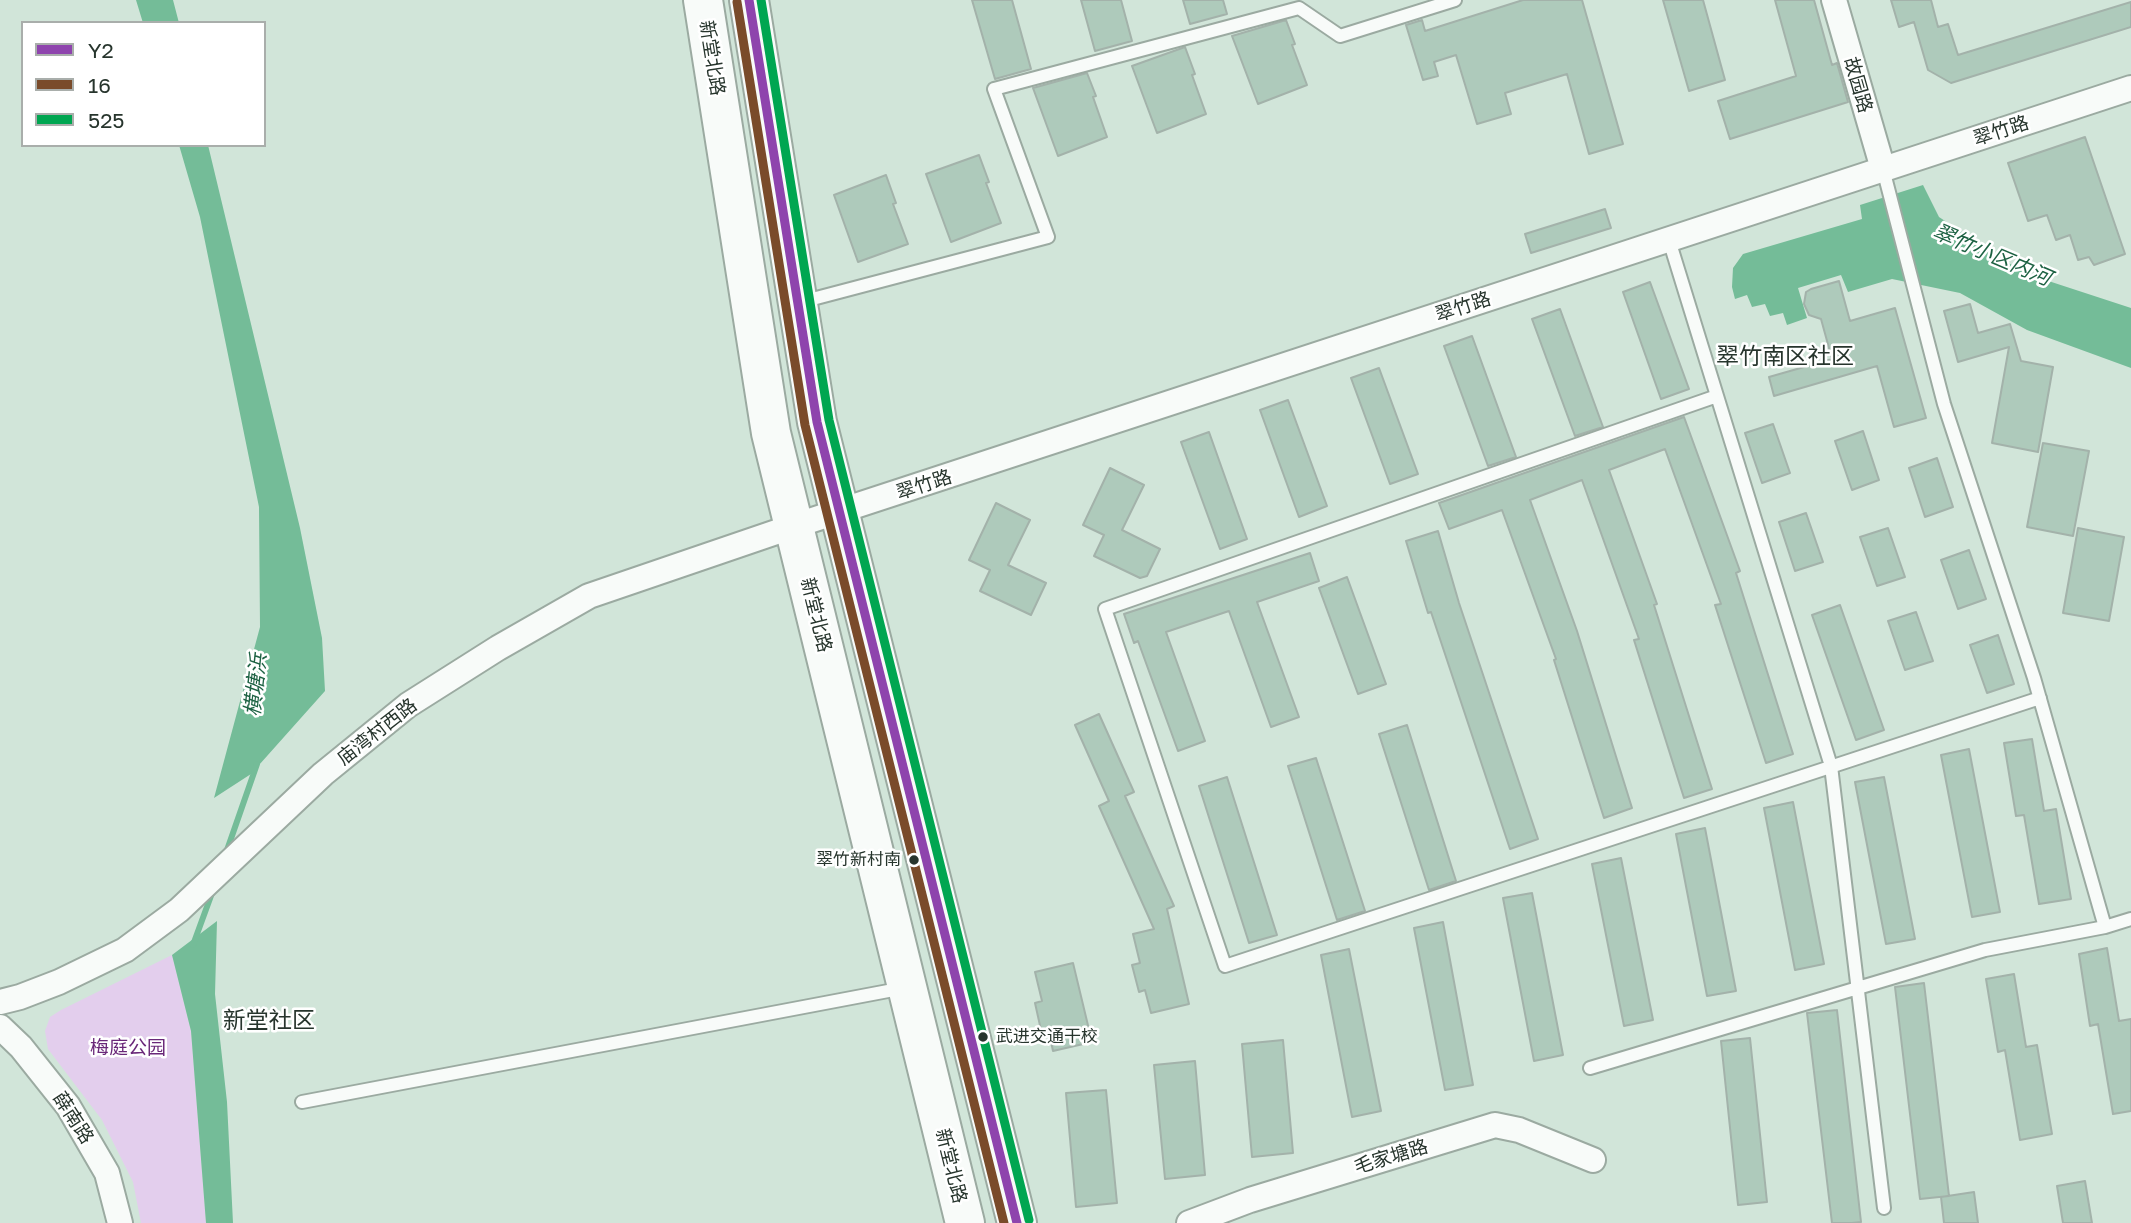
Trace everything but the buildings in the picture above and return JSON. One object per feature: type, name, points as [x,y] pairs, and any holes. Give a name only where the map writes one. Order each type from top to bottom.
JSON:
[{"type":"main road","name":"新堂北路","points":[[703,0],[771,433],[965,1223]]},
{"type":"main road","points":[[749,0],[817,422],[1017,1223]]},
{"type":"street","name":"故园路","points":[[1834,0],[1886,181]]},
{"type":"street","name":"翠竹路","points":[[794,526],[1669,240],[1886,181],[2131,89]]},
{"type":"street","name":"庙湾村西路","points":[[0,1002],[59,982],[125,950],[179,910],[323,774],[408,705],[498,648],[589,596],[794,526]]},
{"type":"street","name":"薛南路","points":[[0,1027],[21,1047],[68,1106],[107,1173],[120,1223]]},
{"type":"street","name":"毛家塘路","points":[[1189,1223],[1250,1200],[1494,1125],[1519,1130],[1593,1160]]},
{"type":"lane","points":[[798,303],[1048,237],[994,89],[1299,8],[1340,36],[1455,0]]},
{"type":"lane","points":[[1886,181],[1944,404],[2040,698],[2105,927]]},
{"type":"lane","points":[[1669,240],[1831,766],[1884,1208]]},
{"type":"lane","points":[[1717,396],[1105,608],[1225,966],[2040,698]]},
{"type":"lane","points":[[1590,1068],[1986,950],[2105,927],[2131,919]]},
{"type":"lane","points":[[302,1102],[908,987]]},
{"type":"green space","name":"梅庭公园","points":[[172,955],[191,1031],[206,1223],[141,1223],[133,1182],[102,1120],[48,1049],[45,1031],[50,1017],[61,1010]]},
{"type":"water","points":[[136,0],[173,0],[178,21],[142,21]]},
{"type":"water","points":[[180,147],[208,147],[300,528],[322,638],[325,691],[251,774],[214,798],[260,627],[259,507],[200,217]]},
{"type":"water","name":"翠竹小区内河","points":[[1923,185],[1939,217],[2024,273],[2131,308],[2131,368],[2027,330],[1960,293],[1892,279],[1848,292],[1841,275],[1798,288],[1807,318],[1787,325],[1783,313],[1770,316],[1765,304],[1752,307],[1747,295],[1735,299],[1732,287],[1733,268],[1743,254],[1862,219],[1860,205]]},
{"type":"water","points":[[217,921],[215,994],[227,1102],[233,1223],[206,1223],[191,1031],[172,955]]},
{"type":"waterway","name":"横塘浜","points":[[226,853],[257,764]]},
{"type":"waterway","name":"横塘浜","points":[[193,945],[212,893]]},
{"type":"transit line","name":"Y2","points":[[749,0],[817,422],[1017,1223]]},
{"type":"transit line","name":"525","points":[[761,0],[829,420],[1029,1220]]},
{"type":"transit line","name":"16","points":[[737,2],[805,425],[1004,1223]]},
{"type":"place","name":"翠竹新村南","points":[[914,860]]},
{"type":"place","name":"武进交通干校","points":[[983,1037]]},
{"type":"district","name":"翠竹南区社区","points":[[1785,357]]},
{"type":"district","name":"新堂社区","points":[[269,1021]]}]
